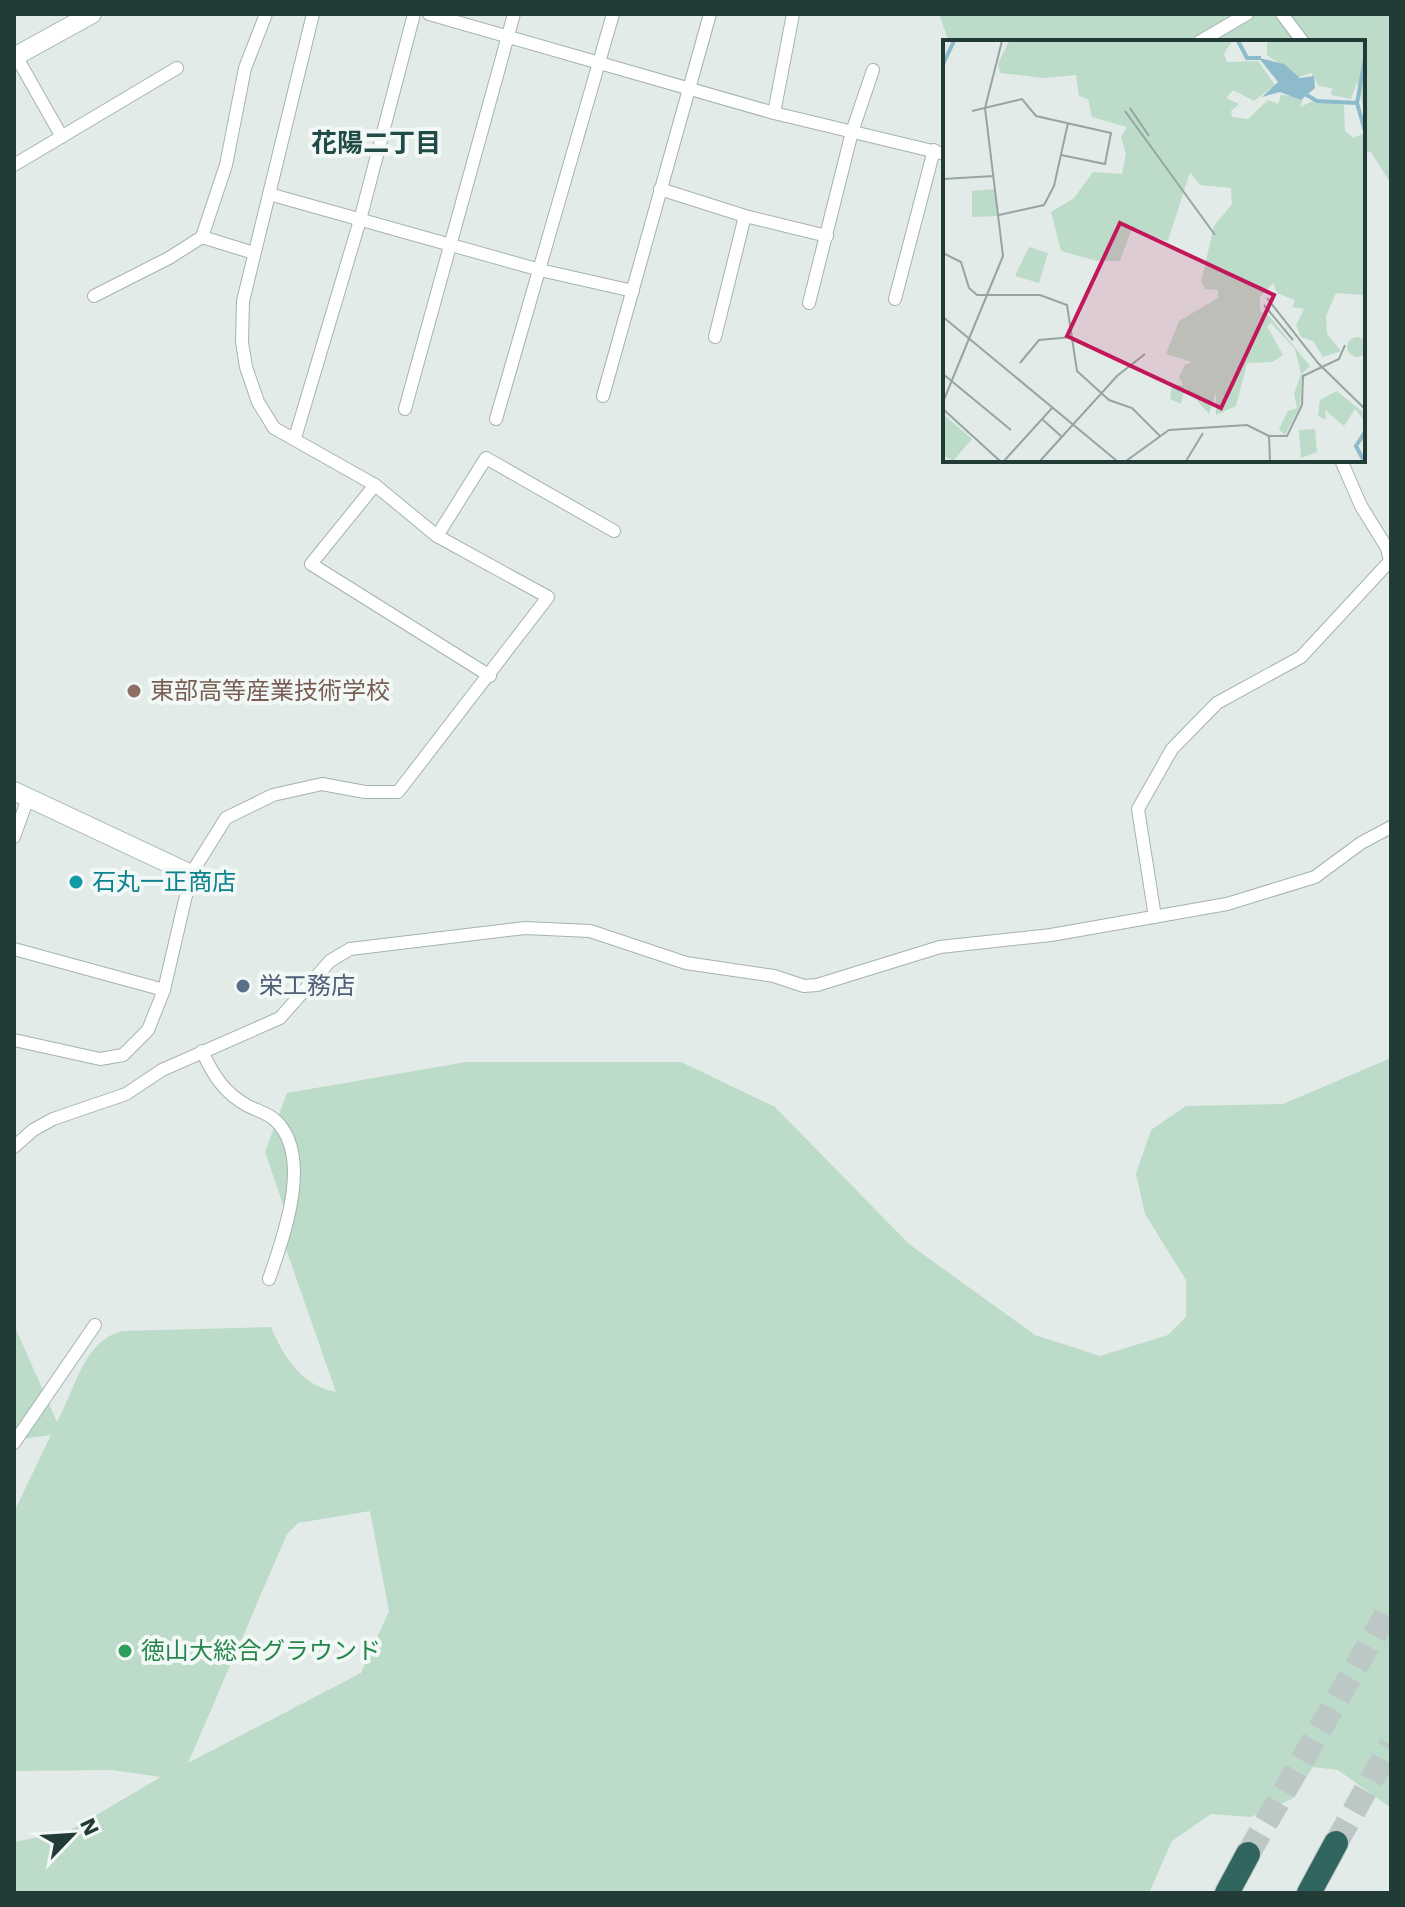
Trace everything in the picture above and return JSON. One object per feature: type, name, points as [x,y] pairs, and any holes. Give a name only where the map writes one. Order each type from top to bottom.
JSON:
[{"type":"highway","points":[[1309,1893],[1336,1843]]},
{"type":"highway","points":[[1227,1893],[1248,1854]]},
{"type":"street","points":[[62,137],[15,55],[92,14]]},
{"type":"street","points":[[94,296],[169,258],[202,237],[226,165],[245,68],[266,14]]},
{"type":"street","points":[[14,1040],[100,1059],[123,1055],[148,1030],[164,990],[191,874],[226,818],[273,795],[322,784],[365,792],[398,792],[548,597],[437,536],[375,485],[274,428],[258,402],[246,367],[241,321],[254,253],[313,14]]},
{"type":"street","points":[[295,438],[360,220],[414,14]]},
{"type":"street","points":[[429,14],[774,113],[940,152],[895,299]]},
{"type":"street","points":[[405,409],[514,14]]},
{"type":"street","points":[[496,419],[613,14]]},
{"type":"street","points":[[603,396],[710,14]]},
{"type":"street","points":[[774,113],[793,14]]},
{"type":"street","points":[[1202,40],[1247,14]]},
{"type":"street","points":[[1282,14],[1302,40]]},
{"type":"street","points":[[14,165],[177,68]]},
{"type":"street","points":[[809,303],[852,132],[873,70]]},
{"type":"street","points":[[660,189],[745,216],[827,236]]},
{"type":"street","points":[[269,194],[450,242],[540,270],[633,291]]},
{"type":"street","points":[[715,337],[745,216]]},
{"type":"street","points":[[202,237],[254,253]]},
{"type":"street","points":[[437,536],[486,458],[614,531]]},
{"type":"street","points":[[1155,917],[1138,809],[1172,749],[1217,703],[1301,657],[1390,561],[1387,548],[1361,506],[1342,462]]},
{"type":"street","points":[[375,485],[311,564],[490,676]]},
{"type":"street","points":[[14,837],[21,795],[191,874]]},
{"type":"street","points":[[14,1147],[33,1130],[53,1119],[126,1094],[162,1070],[280,1018],[330,961],[350,949],[525,928],[590,931],[686,963],[774,976],[804,986],[940,947],[1051,935],[1227,904],[1315,877],[1361,843],[1391,827]]},
{"type":"street","points":[[14,949],[164,990]]},
{"type":"street","points":[[202,1051],[216,1080],[241,1102],[276,1121],[291,1145],[294,1194],[269,1279]]},
{"type":"street","points":[[14,1443],[95,1325]]},
{"type":"green space","points":[[939,14],[1391,14],[1391,184],[1371,152],[1365,151],[1365,40],[948,40]]},
{"type":"green space","points":[[1391,1058],[1391,1808],[1338,1770],[1313,1767],[1292,1799],[1251,1817],[1211,1814],[1172,1841],[1149,1893],[14,1893],[14,1842],[69,1831],[161,1777],[112,1770],[14,1771],[14,1512],[51,1435],[14,1440],[14,1325],[57,1422],[89,1356],[109,1336],[122,1331],[271,1327],[281,1349],[295,1368],[313,1383],[336,1392],[286,1249],[286,1213],[265,1152],[287,1093],[466,1062],[681,1062],[775,1107],[909,1244],[1035,1335],[1100,1356],[1168,1335],[1186,1317],[1186,1280],[1145,1214],[1136,1174],[1151,1130],[1186,1106],[1283,1104]],"holes":[[[370,1511],[389,1611],[361,1673],[188,1763],[287,1534],[298,1523]]]},
{"type":"tunnel","points":[[1248,1854],[1391,1606]]},
{"type":"tunnel","points":[[1336,1843],[1391,1745]]},
{"type":"place","name":"東部高等産業技術学校","points":[[134,691]]},
{"type":"place","name":"石丸一正商店","points":[[76,882]]},
{"type":"place","name":"栄工務店","points":[[243,986]]},
{"type":"place","name":"徳山大総合グラウンド","points":[[125,1651]]},
{"type":"district","name":"花陽二丁目","points":[[376,143]]}]
